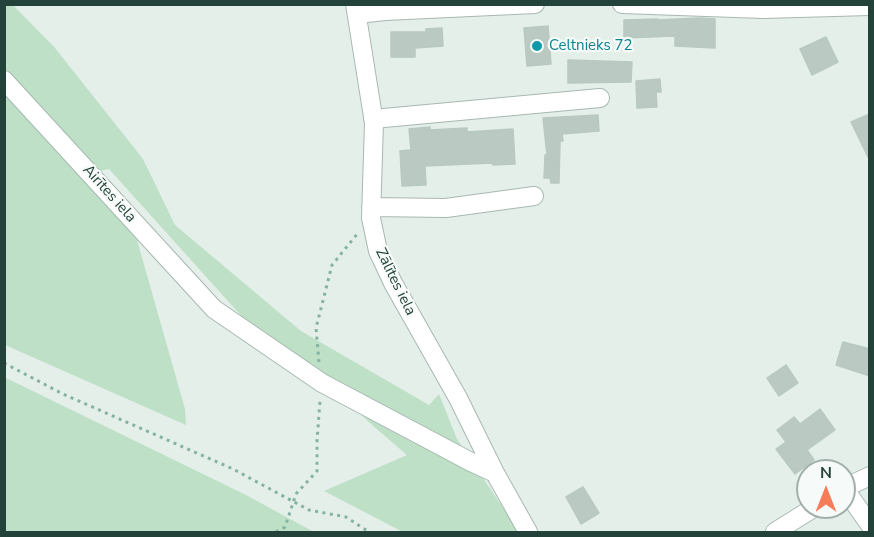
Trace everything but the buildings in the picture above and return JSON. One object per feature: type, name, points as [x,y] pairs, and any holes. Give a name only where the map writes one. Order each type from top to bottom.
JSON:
[{"type":"street","points":[[356,9],[385,11],[535,4]]},
{"type":"street","points":[[622,4],[763,9],[870,6]]},
{"type":"street","name":"Zālītes iela","points":[[356,9],[373,119],[370,218],[378,251],[393,283],[458,398],[495,473],[528,532]]},
{"type":"street","name":"Airītes iela","points":[[4,80],[214,309],[322,383],[495,473]]},
{"type":"street","points":[[373,119],[600,98]]},
{"type":"street","points":[[371,207],[446,208],[534,195]]},
{"type":"street","points":[[856,482],[870,476]]},
{"type":"street","points":[[856,505],[870,525]]},
{"type":"street","points":[[775,532],[796,519]]},
{"type":"path","points":[[4,363],[63,393],[233,469],[309,510],[346,517],[369,532]]},
{"type":"green space","points":[[12,4],[55,48],[143,159],[175,225],[301,331],[429,405],[439,394],[457,439],[519,532],[403,532],[324,491],[407,455],[325,379],[245,320],[109,169],[92,173],[137,240],[185,409],[186,425],[5,345],[4,5]]},
{"type":"green space","points":[[4,377],[246,495],[314,532],[5,532]]},
{"type":"place","name":"Celtnieks 72","points":[[537,46]]}]
